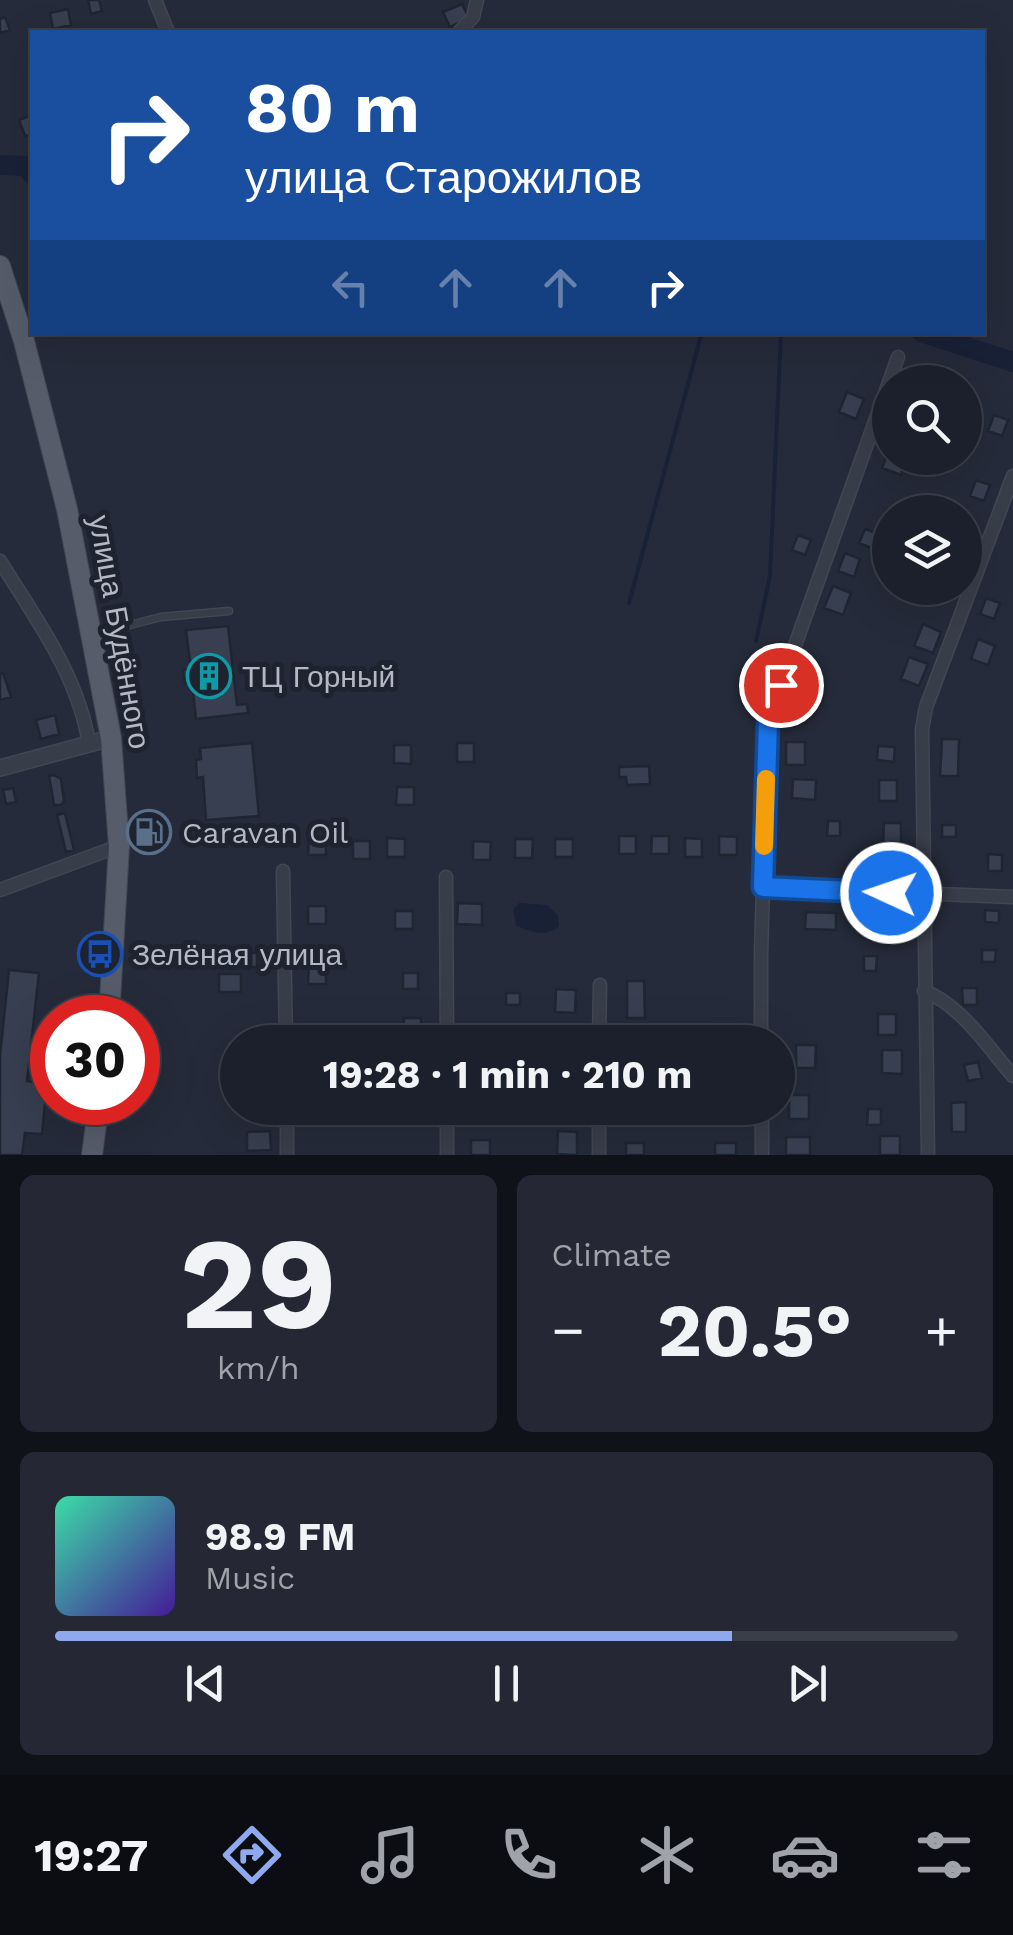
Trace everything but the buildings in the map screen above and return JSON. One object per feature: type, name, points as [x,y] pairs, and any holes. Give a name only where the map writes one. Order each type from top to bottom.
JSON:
[{"type":"main road","name":"улица Будённого","points":[[0,266],[42,408],[94,634],[111,738],[119,846],[110,995]]},
{"type":"main road","points":[[92,1155],[97,1125]]},
{"type":"street","points":[[155,0],[167,30]]},
{"type":"street","points":[[461,30],[473,18],[477,0]]},
{"type":"street","points":[[761,1025],[768,721],[898,356]]},
{"type":"street","points":[[928,1155],[922,729],[926,706],[1013,476]]},
{"type":"street","points":[[0,561],[64,664],[85,718],[89,744]]},
{"type":"street","points":[[0,768],[111,738]]},
{"type":"street","points":[[0,890],[119,846]]},
{"type":"street","points":[[283,870],[286,1025]]},
{"type":"street","points":[[446,878],[446,1025]]},
{"type":"street","points":[[763,887],[1013,897]]},
{"type":"street","points":[[599,1025],[600,985]]},
{"type":"street","points":[[924,991],[940,997],[961,1016],[1013,1076]]},
{"type":"street","points":[[287,1125],[288,1155]]},
{"type":"street","points":[[447,1125],[447,1155]]},
{"type":"street","points":[[598,1155],[599,1125]]},
{"type":"street","points":[[762,1125],[762,1155]]},
{"type":"lane","points":[[94,634],[160,617],[228,611]]},
{"type":"water","points":[[519,903],[547,905],[558,915],[559,926],[543,933],[516,925],[513,910]]},
{"type":"waterway","points":[[0,165],[26,166],[30,171]]},
{"type":"waterway","points":[[629,603],[701,335]]},
{"type":"waterway","points":[[756,641],[770,576],[781,335]]},
{"type":"waterway","points":[[930,335],[1013,362]]},
{"type":"slow traffic","points":[[764,846],[766,779]]},
{"type":"place","name":"ТЦ Горный","points":[[209,676]]},
{"type":"place","name":"Caravan Oil","points":[[149,832]]},
{"type":"place","name":"Зелёная улица","points":[[100,954]]},
{"type":"route","points":[[781,685],[768,721],[763,887],[891,893]]}]
